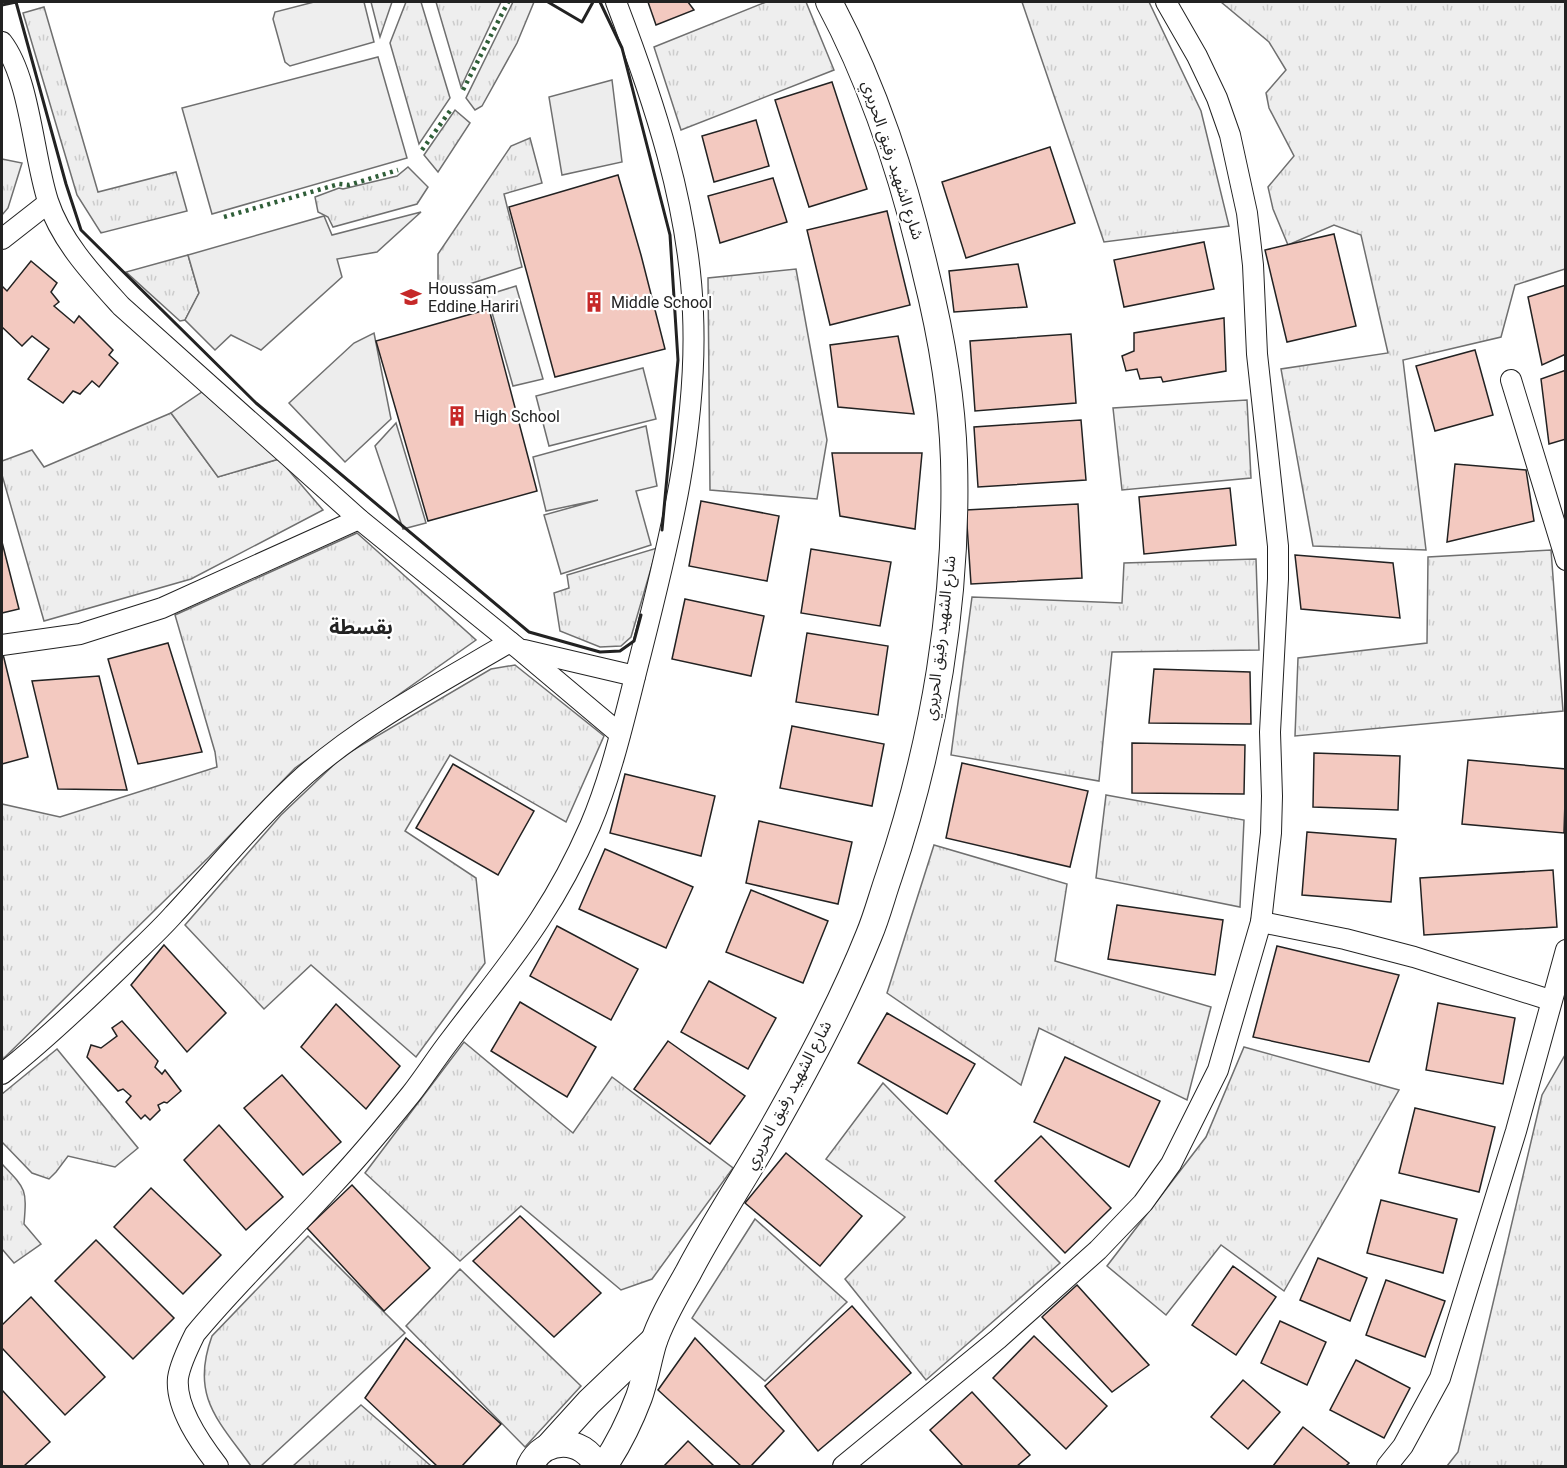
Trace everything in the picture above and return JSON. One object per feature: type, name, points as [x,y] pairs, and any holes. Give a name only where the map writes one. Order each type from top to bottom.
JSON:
[{"type":"street","points":[[218,1467],[191,1427],[182,1406],[178,1378],[195,1334],[333,1185],[411,1094],[509,964],[542,917],[591,825],[620,734],[667,552],[682,473],[693,367],[693,313],[680,206],[644,75],[616,2]]},
{"type":"street","name":"شارع الشهيد رفيق الحريري","points":[[654,1341],[688,1272],[809,1062],[869,934],[900,842],[917,779],[933,708],[944,636],[953,528],[954,459],[948,388],[939,333],[921,249],[887,132],[865,73],[829,2]]},
{"type":"street","points":[[843,1467],[998,1339],[1114,1236],[1143,1203],[1171,1164],[1218,1070],[1261,922],[1271,833],[1270,732],[1278,546],[1257,354],[1253,266],[1243,194],[1230,135],[1217,98],[1197,56],[1166,2]]},
{"type":"street","points":[[2,42],[9,51],[19,79],[48,203],[78,256],[121,306],[359,519],[620,734]]},
{"type":"street","points":[[2,239],[48,203]]},
{"type":"street","points":[[1511,380],[1566,560]]},
{"type":"street","points":[[2,645],[80,634],[162,608],[359,519]]},
{"type":"street","points":[[2,1074],[41,1042],[156,932],[283,795],[371,726],[422,693],[514,646],[635,676]]},
{"type":"street","points":[[1261,922],[1345,939],[1414,957],[1550,1000]]},
{"type":"street","points":[[1387,1467],[1403,1446],[1440,1378],[1516,1131],[1550,1000],[1566,950]]},
{"type":"street","points":[[530,1467],[540,1452],[549,1446],[589,1402],[654,1341]]},
{"type":"street","points":[[604,1467],[628,1423],[639,1396],[654,1341]]},
{"type":"street","points":[[549,1446],[558,1444],[576,1446],[592,1456],[597,1467]]},
{"type":"green space","points":[[314,2],[364,2],[374,42],[290,66],[285,62],[273,19],[275,12]]},
{"type":"green space","points":[[371,2],[392,2],[380,37]]},
{"type":"green space","points":[[406,2],[421,2],[450,98],[419,144],[390,43]]},
{"type":"green space","points":[[436,2],[501,2],[461,87]]},
{"type":"green space","points":[[513,2],[534,2],[517,43],[482,106],[475,110],[466,98]]},
{"type":"green space","points":[[766,2],[806,2],[834,70],[681,130],[654,47]]},
{"type":"green space","points":[[1022,2],[1149,2],[1201,111],[1229,226],[1104,242]]},
{"type":"green space","points":[[1221,2],[1565,2],[1565,269],[1515,285],[1501,337],[1403,360],[1426,550],[1313,546],[1281,369],[1388,353],[1361,235],[1334,225],[1288,245],[1273,209],[1268,187],[1294,156],[1269,108],[1266,93],[1286,70],[1269,42]]},
{"type":"green space","points":[[44,7],[98,192],[176,172],[187,211],[101,233],[77,195],[23,13]]},
{"type":"green space","points":[[378,57],[407,158],[212,214],[182,108]]},
{"type":"green space","points":[[455,110],[470,123],[438,172],[424,155]]},
{"type":"green space","points":[[530,138],[542,183],[504,194],[522,267],[445,292],[438,287],[438,254],[511,146]]},
{"type":"green space","points":[[2,159],[22,163],[8,208],[2,215]]},
{"type":"green space","points":[[408,167],[428,187],[417,204],[333,227],[328,217],[318,212],[315,197],[339,188],[397,176]]},
{"type":"green space","points":[[188,255],[199,293],[185,320],[180,321],[126,272]]},
{"type":"green space","points":[[796,269],[827,440],[817,499],[710,490],[708,278]]},
{"type":"green space","points":[[516,286],[543,379],[513,386],[487,295]]},
{"type":"green space","points":[[643,368],[656,419],[549,446],[536,396]]},
{"type":"green space","points":[[1247,400],[1251,478],[1122,490],[1113,408]]},
{"type":"green space","points":[[171,413],[218,477],[279,459],[323,510],[191,579],[44,621],[2,475],[2,461],[32,450],[44,467]]},
{"type":"green space","points":[[396,423],[426,523],[403,529],[375,446]]},
{"type":"green space","points":[[646,426],[657,486],[636,491],[651,545],[561,574],[544,515],[598,500],[546,511],[533,457]]},
{"type":"green space","points":[[357,533],[476,640],[295,768],[209,857],[2,1060],[2,804],[60,817],[217,767],[215,752],[175,615]]},
{"type":"green space","points":[[657,548],[631,637],[621,646],[600,647],[560,631],[554,593],[569,588],[567,575]]},
{"type":"green space","points":[[1551,550],[1563,711],[1295,736],[1298,658],[1427,643],[1428,557]]},
{"type":"green space","points":[[1256,559],[1259,650],[1112,652],[1099,781],[951,755],[972,597],[1122,603],[1124,563]]},
{"type":"green space","points":[[515,665],[604,736],[566,822],[450,755],[405,831],[476,878],[485,963],[416,1057],[311,965],[264,1009],[185,925],[281,815],[343,756],[491,669]]},
{"type":"green space","points":[[1106,795],[1244,820],[1240,907],[1096,878]]},
{"type":"green space","points":[[934,845],[1067,884],[1055,961],[1211,1007],[1187,1100],[1039,1028],[1021,1085],[887,993]]},
{"type":"green space","points":[[464,1042],[573,1133],[612,1077],[733,1168],[652,1279],[621,1290],[521,1206],[460,1261],[365,1173]]},
{"type":"green space","points":[[1244,1047],[1399,1090],[1284,1291],[1221,1245],[1166,1315],[1107,1266],[1206,1137]]},
{"type":"green space","points":[[57,1049],[138,1148],[115,1167],[68,1156],[49,1179],[32,1173],[2,1142],[2,1094]]},
{"type":"green space","points":[[1565,1055],[1565,1466],[1447,1466],[1458,1452],[1542,1095]]},
{"type":"green space","points":[[883,1083],[1060,1263],[926,1380],[845,1279],[905,1217],[826,1159]]},
{"type":"green space","points":[[2,1164],[23,1190],[25,1196],[24,1224],[41,1244],[14,1263],[2,1249]]},
{"type":"green space","points":[[755,1219],[847,1302],[765,1381],[692,1318]]},
{"type":"green space","points":[[308,1236],[405,1333],[261,1466],[251,1466],[218,1420],[211,1406],[204,1375],[206,1357],[212,1336]]},
{"type":"green space","points":[[460,1269],[581,1386],[525,1447],[406,1326]]},
{"type":"green space","points":[[361,1405],[431,1466],[293,1466]]},
{"type":"shaded area","points":[[612,80],[622,162],[562,175],[549,97]]},
{"type":"shaded area","points":[[421,212],[377,252],[337,259],[342,277],[261,350],[231,335],[215,350],[185,320],[199,293],[188,255],[324,216],[332,235]]},
{"type":"shaded area","points":[[374,333],[391,419],[345,462],[289,403],[354,343]]},
{"type":"shaded area","points":[[202,392],[279,459],[218,477],[171,413]]},
{"type":"building","points":[[648,2],[688,2],[694,10],[656,25]]},
{"type":"building","points":[[832,82],[867,189],[809,207],[775,100]]},
{"type":"building","points":[[756,120],[769,166],[714,182],[702,136]]},
{"type":"building","points":[[1050,147],[1075,223],[966,258],[942,182]]},
{"type":"building","name":"Middle School","points":[[618,175],[665,349],[555,377],[509,207]]},
{"type":"building","points":[[773,178],[787,222],[720,243],[708,196]]},
{"type":"building","points":[[887,211],[910,305],[830,325],[807,230]]},
{"type":"building","points":[[1334,234],[1356,326],[1287,342],[1265,250]]},
{"type":"building","points":[[1204,242],[1214,289],[1124,307],[1114,260]]},
{"type":"building","points":[[31,261],[57,283],[51,292],[59,302],[54,306],[74,323],[79,316],[113,350],[109,355],[118,363],[99,387],[92,381],[80,394],[73,391],[63,403],[28,379],[49,349],[32,336],[22,346],[2,327],[2,286],[7,291]]},
{"type":"building","points":[[1018,264],[1027,307],[954,312],[949,271]]},
{"type":"building","points":[[1566,285],[1566,354],[1542,365],[1528,297]]},
{"type":"building","name":"High School","points":[[489,309],[537,491],[428,521],[376,341]]},
{"type":"building","points":[[1224,318],[1226,371],[1163,382],[1161,377],[1140,379],[1137,369],[1126,371],[1122,356],[1134,351],[1134,333]]},
{"type":"building","points":[[1071,334],[1076,403],[975,411],[970,341]]},
{"type":"building","points":[[898,336],[914,414],[838,407],[830,345]]},
{"type":"building","points":[[1475,350],[1493,415],[1435,431],[1416,366]]},
{"type":"building","points":[[1566,370],[1566,439],[1549,444],[1541,379]]},
{"type":"building","points":[[1081,420],[1086,480],[978,487],[974,427]]},
{"type":"building","points":[[832,453],[922,453],[915,529],[840,516]]},
{"type":"building","points":[[1455,464],[1526,470],[1534,521],[1447,542]]},
{"type":"building","points":[[1230,488],[1236,545],[1144,554],[1139,497]]},
{"type":"building","points":[[701,501],[779,516],[767,581],[689,566]]},
{"type":"building","points":[[1078,504],[1082,578],[971,584],[966,510]]},
{"type":"building","points":[[2,542],[19,609],[2,613]]},
{"type":"building","points":[[811,549],[891,562],[880,626],[801,613]]},
{"type":"building","points":[[1295,555],[1393,563],[1400,618],[1301,609]]},
{"type":"building","points":[[685,599],[764,616],[751,676],[672,659]]},
{"type":"building","points":[[807,633],[888,646],[878,715],[796,702]]},
{"type":"building","points":[[168,643],[202,752],[138,764],[108,659]]},
{"type":"building","points":[[2,650],[28,757],[2,764]]},
{"type":"building","points":[[1154,669],[1250,672],[1251,724],[1149,723]]},
{"type":"building","points":[[99,676],[127,790],[58,789],[32,681]]},
{"type":"building","points":[[792,726],[884,744],[872,806],[780,788]]},
{"type":"building","points":[[1132,743],[1245,745],[1244,794],[1132,793]]},
{"type":"building","points":[[1314,753],[1400,756],[1398,810],[1313,807]]},
{"type":"building","points":[[1468,760],[1566,769],[1564,833],[1462,824]]},
{"type":"building","points":[[962,763],[1088,791],[1070,867],[946,838]]},
{"type":"building","points":[[453,764],[534,811],[498,875],[416,828]]},
{"type":"building","points":[[625,774],[715,796],[701,856],[610,833]]},
{"type":"building","points":[[759,821],[852,842],[838,904],[746,883]]},
{"type":"building","points":[[1307,832],[1396,839],[1391,902],[1302,895]]},
{"type":"building","points":[[605,849],[693,887],[666,948],[579,909]]},
{"type":"building","points":[[1553,870],[1557,927],[1424,935],[1420,878]]},
{"type":"building","points":[[751,890],[828,921],[803,983],[726,952]]},
{"type":"building","points":[[1117,905],[1223,920],[1215,975],[1108,959]]},
{"type":"building","points":[[557,926],[638,969],[611,1020],[530,976]]},
{"type":"building","points":[[164,945],[226,1013],[187,1052],[131,985]]},
{"type":"building","points":[[1277,946],[1399,975],[1369,1062],[1253,1037]]},
{"type":"building","points":[[709,981],[776,1018],[748,1069],[681,1032]]},
{"type":"building","points":[[520,1002],[596,1047],[567,1097],[491,1051]]},
{"type":"building","points":[[1438,1003],[1515,1018],[1503,1084],[1426,1070]]},
{"type":"building","points":[[336,1004],[400,1066],[366,1109],[301,1047]]},
{"type":"building","points":[[887,1013],[975,1064],[947,1114],[858,1063]]},
{"type":"building","points":[[122,1021],[158,1061],[155,1067],[162,1074],[165,1070],[181,1091],[167,1103],[158,1105],[160,1110],[150,1120],[145,1115],[141,1119],[126,1102],[131,1096],[123,1089],[118,1091],[87,1057],[91,1045],[101,1048],[117,1036],[112,1028]]},
{"type":"building","points":[[668,1041],[745,1096],[710,1144],[634,1089]]},
{"type":"building","points":[[1065,1057],[1160,1101],[1129,1167],[1034,1122]]},
{"type":"building","points":[[282,1075],[341,1142],[303,1175],[244,1108]]},
{"type":"building","points":[[1415,1108],[1495,1127],[1479,1192],[1399,1173]]},
{"type":"building","points":[[219,1125],[283,1197],[246,1230],[184,1160]]},
{"type":"building","points":[[1041,1136],[1111,1208],[1065,1253],[995,1181]]},
{"type":"building","points":[[786,1153],[862,1216],[820,1266],[745,1203]]},
{"type":"building","points":[[352,1185],[430,1268],[384,1311],[307,1228]]},
{"type":"building","points":[[151,1188],[221,1255],[183,1294],[114,1227]]},
{"type":"building","points":[[1381,1200],[1457,1219],[1443,1273],[1367,1253]]},
{"type":"building","points":[[520,1216],[601,1293],[554,1337],[473,1261]]},
{"type":"building","points":[[96,1240],[174,1318],[133,1359],[55,1281]]},
{"type":"building","points":[[1318,1258],[1367,1278],[1350,1321],[1300,1300]]},
{"type":"building","points":[[1233,1266],[1276,1297],[1236,1355],[1192,1325]]},
{"type":"building","points":[[1386,1280],[1445,1301],[1425,1357],[1366,1335]]},
{"type":"building","points":[[1077,1285],[1149,1365],[1112,1392],[1042,1317]]},
{"type":"building","points":[[31,1297],[105,1377],[65,1415],[2,1348],[2,1325]]},
{"type":"building","points":[[852,1306],[911,1373],[818,1451],[765,1386]]},
{"type":"building","points":[[1280,1321],[1326,1342],[1307,1385],[1261,1363]]},
{"type":"building","points":[[1034,1336],[1107,1406],[1066,1449],[993,1378]]},
{"type":"building","points":[[406,1338],[501,1424],[462,1466],[437,1466],[365,1398]]},
{"type":"building","points":[[695,1338],[784,1431],[751,1466],[741,1466],[658,1390]]},
{"type":"building","points":[[1356,1360],[1410,1388],[1384,1438],[1330,1410]]},
{"type":"building","points":[[1243,1380],[1280,1412],[1248,1449],[1211,1417]]},
{"type":"building","points":[[2,1390],[50,1442],[24,1466],[2,1466]]},
{"type":"building","points":[[972,1392],[1030,1455],[1017,1466],[963,1466],[930,1430]]},
{"type":"building","points":[[1303,1427],[1349,1463],[1346,1466],[1273,1466]]},
{"type":"building","points":[[688,1441],[714,1466],[664,1466]]},
{"type":"hedge","points":[[463,90],[508,2]]},
{"type":"hedge","points":[[422,150],[452,108]]},
{"type":"hedge","points":[[224,217],[339,184],[349,185],[398,170]]},
{"type":"wall","points":[[2,5],[16,2],[66,184],[81,230],[256,403],[529,632],[600,652],[620,651],[634,641],[641,615]]},
{"type":"wall","points":[[548,2],[582,22],[593,2]]},
{"type":"wall","points":[[600,2],[622,48],[670,235],[678,360],[662,530]]},
{"type":"place","name":"Houssam Eddine Hariri","points":[[411,297]]},
{"type":"place","name":"Middle School","points":[[594,302]]},
{"type":"place","name":"High School","points":[[457,416]]},
{"type":"district","name":"بقسطة","points":[[361,627]]}]
